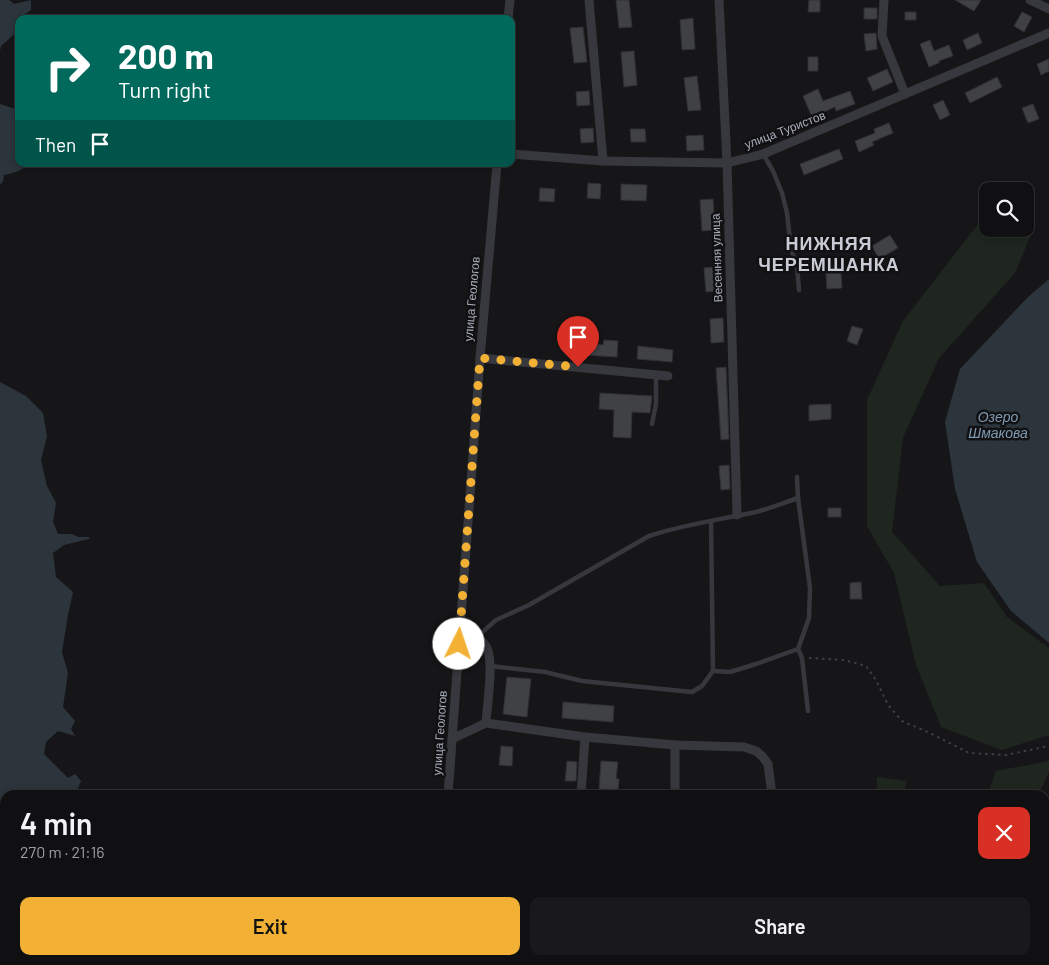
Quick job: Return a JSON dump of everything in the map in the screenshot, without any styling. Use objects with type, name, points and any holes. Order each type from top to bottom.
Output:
[{"type":"street","points":[[508,15],[510,0]]},
{"type":"street","points":[[589,0],[603,161]]},
{"type":"street","name":"Весенняя улица","points":[[719,0],[727,163],[737,515]]},
{"type":"street","points":[[884,0],[882,36],[905,94]]},
{"type":"street","points":[[1030,0],[1049,10]]},
{"type":"street","name":"улица Туристов","points":[[515,154],[603,161],[727,163],[763,154],[1049,33]]},
{"type":"street","name":"улица Геологов","points":[[448,790],[480,358],[497,167]]},
{"type":"street","points":[[480,358],[668,376]]},
{"type":"street","points":[[460,625],[477,637],[487,649],[490,666],[486,722]]},
{"type":"street","points":[[452,739],[486,722],[585,737],[675,745],[744,747],[756,751],[768,764],[771,790]]},
{"type":"street","points":[[581,790],[585,737]]},
{"type":"street","points":[[675,745],[675,790]]},
{"type":"lane","points":[[763,154],[773,171],[786,206],[791,248],[797,266],[799,290]]},
{"type":"lane","points":[[652,424],[656,404],[656,375]]},
{"type":"lane","points":[[797,477],[810,588],[808,618],[798,648],[802,658],[808,711]]},
{"type":"lane","points":[[477,637],[496,620],[536,601],[650,536],[752,513],[798,498]]},
{"type":"lane","points":[[490,666],[545,672],[582,681],[692,692],[702,686],[713,672],[711,521]]},
{"type":"lane","points":[[713,672],[730,672],[798,648]]},
{"type":"path","points":[[802,658],[844,660],[866,666],[876,680],[888,705],[902,721],[969,753],[1006,755],[1049,746]]},
{"type":"shaded area","points":[[979,223],[979,237],[1030,237],[1015,273],[939,358],[903,438],[892,532],[940,586],[984,583],[1007,617],[1049,648],[1049,735],[1002,750],[941,727],[916,665],[894,573],[867,526],[867,400],[903,321]]},
{"type":"shaded area","points":[[1049,761],[1049,772],[1040,790],[989,790],[996,771]]},
{"type":"shaded area","points":[[877,777],[906,781],[905,790],[877,790]]},
{"type":"water","points":[[0,0],[9,0],[14,4],[31,0],[31,10],[24,15],[15,15],[15,34],[1,46],[0,51]]},
{"type":"water","points":[[0,104],[15,109],[15,167],[24,167],[4,175],[0,185]]},
{"type":"water","name":"Озеро Шмакова","points":[[1049,279],[1049,643],[1011,611],[977,562],[955,489],[945,422],[960,369],[1028,297]]},
{"type":"water","points":[[0,382],[26,396],[43,413],[47,436],[41,460],[47,486],[56,503],[53,522],[58,534],[72,534],[78,537],[89,537],[89,539],[64,545],[53,553],[56,577],[73,592],[62,652],[68,673],[63,707],[75,721],[71,729],[75,736],[58,731],[46,742],[44,754],[68,778],[75,774],[81,781],[77,790],[0,790]]},
{"type":"building","points":[[616,0],[629,0],[632,27],[619,28]]},
{"type":"building","points":[[809,0],[820,0],[820,12],[808,12]]},
{"type":"building","points":[[955,0],[981,0],[974,11]]},
{"type":"building","points":[[864,8],[877,8],[877,19],[864,19]]},
{"type":"building","points":[[905,12],[916,12],[916,20],[905,20]]},
{"type":"building","points":[[1022,12],[1032,17],[1024,32],[1014,26]]},
{"type":"building","points":[[693,18],[695,49],[682,50],[680,20]]},
{"type":"building","points":[[583,27],[587,62],[574,63],[570,28]]},
{"type":"building","points":[[876,33],[877,49],[866,51],[864,34]]},
{"type":"building","points":[[978,33],[982,43],[967,50],[963,40]]},
{"type":"building","points":[[930,40],[934,51],[949,45],[953,56],[929,67],[920,44]]},
{"type":"building","points":[[634,51],[637,85],[624,87],[621,52]]},
{"type":"building","points":[[808,57],[818,57],[818,71],[808,71]]},
{"type":"building","points":[[1049,59],[1049,71],[1041,75],[1037,64]]},
{"type":"building","points":[[887,69],[893,82],[873,91],[867,78]]},
{"type":"building","points":[[697,76],[701,110],[688,111],[684,78]]},
{"type":"building","points":[[997,77],[1002,87],[970,103],[965,93]]},
{"type":"building","points":[[818,89],[823,101],[850,91],[855,104],[836,111],[835,107],[812,117],[803,96]]},
{"type":"building","points":[[589,91],[590,105],[577,106],[576,92]]},
{"type":"building","points":[[943,100],[950,115],[940,120],[933,105]]},
{"type":"building","points":[[1033,104],[1039,119],[1028,123],[1022,108]]},
{"type":"building","points":[[889,123],[893,133],[872,142],[874,145],[859,152],[855,141],[875,133],[874,129]]},
{"type":"building","points":[[593,128],[594,142],[581,143],[580,129]]},
{"type":"building","points":[[630,129],[645,129],[646,142],[631,142]]},
{"type":"building","points":[[703,135],[704,150],[687,151],[686,136]]},
{"type":"building","points":[[839,149],[843,159],[804,175],[800,164]]},
{"type":"building","points":[[588,183],[601,184],[600,199],[587,198]]},
{"type":"building","points":[[621,184],[647,185],[646,201],[621,200]]},
{"type":"building","points":[[540,188],[555,189],[554,202],[539,201]]},
{"type":"building","points":[[713,199],[715,230],[702,231],[700,200]]},
{"type":"building","points":[[890,235],[898,248],[879,259],[872,246]]},
{"type":"building","points":[[840,257],[842,288],[827,289],[825,258]]},
{"type":"building","points":[[717,267],[719,291],[706,292],[704,268]]},
{"type":"building","points":[[723,318],[724,342],[711,343],[710,319]]},
{"type":"building","points":[[852,326],[863,329],[857,345],[847,341]]},
{"type":"building","points":[[604,340],[618,341],[617,357],[582,355],[583,343],[603,345]]},
{"type":"building","points":[[638,346],[673,350],[672,362],[637,359]]},
{"type":"building","points":[[726,367],[729,439],[721,440],[716,368]]},
{"type":"building","points":[[600,393],[652,396],[650,413],[632,412],[631,438],[613,437],[614,410],[599,409]]},
{"type":"building","points":[[831,404],[831,419],[809,421],[809,405]]},
{"type":"building","points":[[729,465],[730,489],[721,490],[719,466]]},
{"type":"building","points":[[828,508],[841,508],[841,517],[828,517]]},
{"type":"building","points":[[861,582],[862,599],[850,599],[850,583]]},
{"type":"building","points":[[507,677],[531,679],[527,717],[503,714]]},
{"type":"building","points":[[563,702],[614,706],[613,722],[562,718]]},
{"type":"building","points":[[501,746],[513,747],[512,766],[499,765]]},
{"type":"building","points":[[567,761],[577,762],[576,781],[565,781]]},
{"type":"building","points":[[601,761],[618,762],[616,779],[619,779],[618,790],[599,789]]},
{"type":"district","name":"НИЖНЯЯ ЧЕРЕМШАНКА","points":[[829,254]]},
{"type":"route","points":[[459,644],[480,358],[578,367]]}]
